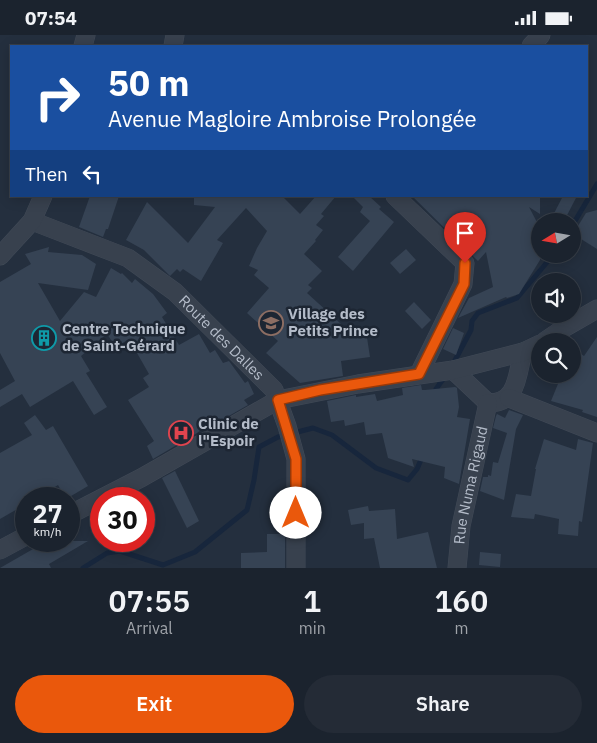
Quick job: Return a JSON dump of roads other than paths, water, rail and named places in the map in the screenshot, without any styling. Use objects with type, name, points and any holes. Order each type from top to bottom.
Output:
[{"type":"street","points":[[532,45],[541,35]]},
{"type":"street","points":[[0,256],[32,221],[43,197]]},
{"type":"street","points":[[396,197],[465,263],[464,284],[419,374]]},
{"type":"street","name":"Route des Dalles","points":[[32,221],[128,258],[175,292],[274,390],[296,459],[296,568]]},
{"type":"street","points":[[557,333],[597,309]]},
{"type":"street","points":[[80,509],[141,478],[278,400],[320,390],[453,370],[531,349]]},
{"type":"street","points":[[453,370],[488,403],[496,403],[509,397],[513,391],[523,352]]},
{"type":"street","points":[[509,397],[597,433]]},
{"type":"street","name":"Rue Numa Rigaud","points":[[457,568],[460,526],[488,403]]},
{"type":"street","points":[[0,550],[15,542]]},
{"type":"waterway","points":[[580,213],[597,184]]},
{"type":"waterway","points":[[452,366],[471,330],[472,321],[478,313],[517,298],[546,263]]},
{"type":"waterway","points":[[436,394],[436,389],[446,375]]},
{"type":"waterway","points":[[83,568],[107,553],[120,551],[163,565],[195,552],[247,510],[259,447],[278,437],[313,428],[332,435],[376,468],[408,480],[417,469],[423,455]]},
{"type":"place","name":"Village des Petits Prince","points":[[271,323]]},
{"type":"place","name":"Centre Technique de Saint-Gérard","points":[[44,338]]},
{"type":"place","name":"Clinic de l\"Espoir","points":[[181,433]]}]
